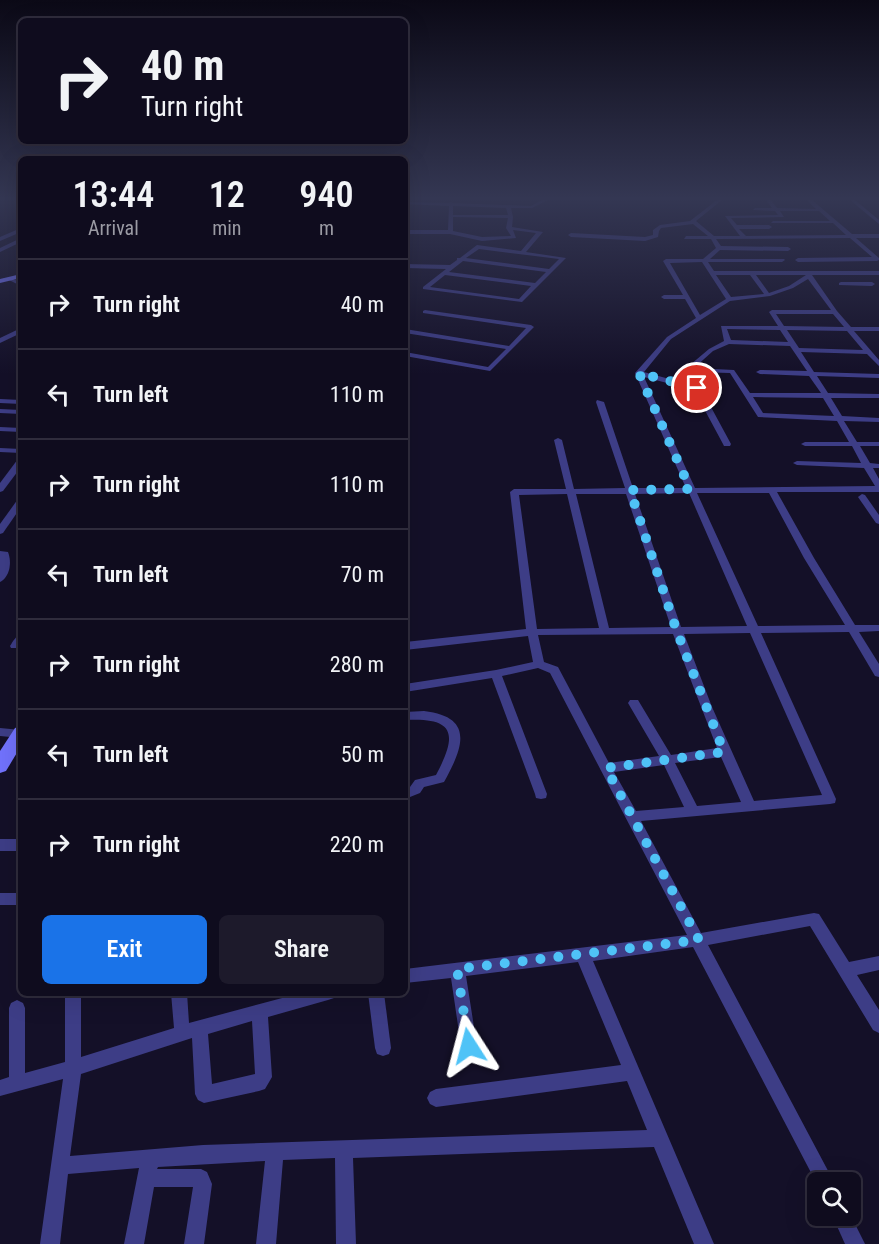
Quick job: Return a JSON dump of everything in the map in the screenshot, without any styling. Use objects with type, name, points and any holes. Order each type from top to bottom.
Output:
[{"type":"main road","points":[[0,281],[18,277]]},
{"type":"main road","points":[[0,766],[18,736]]},
{"type":"street","points":[[549,271],[459,259],[425,288],[520,302],[563,258]]},
{"type":"street","points":[[704,261],[707,258]]},
{"type":"street","points":[[699,318],[666,261],[782,260]]},
{"type":"street","points":[[798,260],[878,260]]},
{"type":"street","points":[[704,261],[729,299]]},
{"type":"street","points":[[771,261],[782,273]]},
{"type":"street","points":[[408,267],[450,267]]},
{"type":"street","points":[[828,267],[835,273]]},
{"type":"street","points":[[443,273],[535,285]]},
{"type":"street","points":[[712,273],[879,273]]},
{"type":"street","points":[[752,273],[768,295]]},
{"type":"street","points":[[639,373],[669,338],[729,299],[768,295],[795,286],[809,274]]},
{"type":"street","points":[[809,274],[835,312],[879,364]]},
{"type":"street","points":[[11,279],[18,282]]},
{"type":"street","points":[[841,284],[872,284],[874,281],[879,281]]},
{"type":"street","points":[[872,284],[879,292]]},
{"type":"street","points":[[664,297],[687,297]]},
{"type":"street","points":[[758,297],[771,304]]},
{"type":"street","points":[[408,355],[490,369],[531,327],[425,312]]},
{"type":"street","points":[[539,664],[532,632],[514,492],[879,488],[826,396],[772,312],[835,312]]},
{"type":"street","points":[[728,342],[723,327],[879,329]]},
{"type":"street","points":[[408,331],[511,348]]},
{"type":"street","points":[[0,341],[18,332]]},
{"type":"street","points":[[687,370],[711,350],[728,342],[869,352]]},
{"type":"street","points":[[687,370],[727,444]]},
{"type":"street","points":[[687,370],[732,371],[761,416],[879,420]]},
{"type":"street","points":[[760,372],[879,376]]},
{"type":"street","points":[[639,373],[697,388]]},
{"type":"street","points":[[631,817],[749,805],[830,800],[639,373]]},
{"type":"street","points":[[747,395],[879,396]]},
{"type":"street","points":[[0,401],[18,402]]},
{"type":"street","points":[[600,402],[676,629],[724,752],[749,805]]},
{"type":"street","points":[[0,411],[18,412]]},
{"type":"street","points":[[0,429],[18,429]]},
{"type":"street","points":[[558,440],[605,631]]},
{"type":"street","points":[[804,444],[879,444]]},
{"type":"street","points":[[0,450],[18,450]]},
{"type":"street","points":[[797,463],[879,466]]},
{"type":"street","points":[[0,489],[18,465]]},
{"type":"street","points":[[771,489],[809,558],[879,673]]},
{"type":"street","points":[[862,497],[874,509],[879,521]]},
{"type":"street","points":[[0,531],[18,506]]},
{"type":"street","points":[[7,522],[18,518]]},
{"type":"street","points":[[0,554],[5,554],[6,565],[0,579]]},
{"type":"street","points":[[408,646],[532,632],[879,628]]},
{"type":"street","points":[[408,688],[496,674],[539,664],[554,669],[820,1172]]},
{"type":"street","points":[[496,674],[541,794]]},
{"type":"street","points":[[634,703],[667,759],[693,810]]},
{"type":"street","points":[[408,716],[441,716],[454,733],[455,750],[440,779],[420,783],[415,790],[408,793]]},
{"type":"street","points":[[0,732],[18,733]]},
{"type":"street","points":[[606,768],[724,752]]},
{"type":"street","points":[[0,845],[18,844]]},
{"type":"street","points":[[0,898],[18,899]]},
{"type":"street","points":[[408,976],[699,940],[814,919],[879,1025]]},
{"type":"street","points":[[583,955],[704,1244]]},
{"type":"street","points":[[845,970],[879,963]]},
{"type":"street","points":[[457,969],[469,1046]]},
{"type":"street","points":[[50,1244],[58,1166],[73,1068],[73,996]]},
{"type":"street","points":[[179,996],[182,1033]]},
{"type":"street","points":[[0,1088],[73,1068],[182,1033],[260,1013],[287,998],[303,996]]},
{"type":"street","points":[[376,996],[383,1048]]},
{"type":"street","points":[[17,1008],[17,1084]]},
{"type":"street","points":[[200,1028],[204,1094],[259,1083],[264,1077],[260,1013]]},
{"type":"street","points":[[436,1098],[632,1072]]},
{"type":"street","points":[[58,1166],[274,1151],[659,1138]]},
{"type":"street","points":[[344,1149],[346,1244]]},
{"type":"street","points":[[266,1244],[274,1151]]},
{"type":"street","points":[[134,1244],[150,1159]]},
{"type":"street","points":[[147,1178],[201,1178],[203,1184],[194,1244]]},
{"type":"street","points":[[846,1226],[855,1244]]},
{"type":"route","points":[[469,1046],[457,969],[699,940],[606,768],[724,752],[676,629],[630,490],[690,489],[639,373],[697,388]]}]
